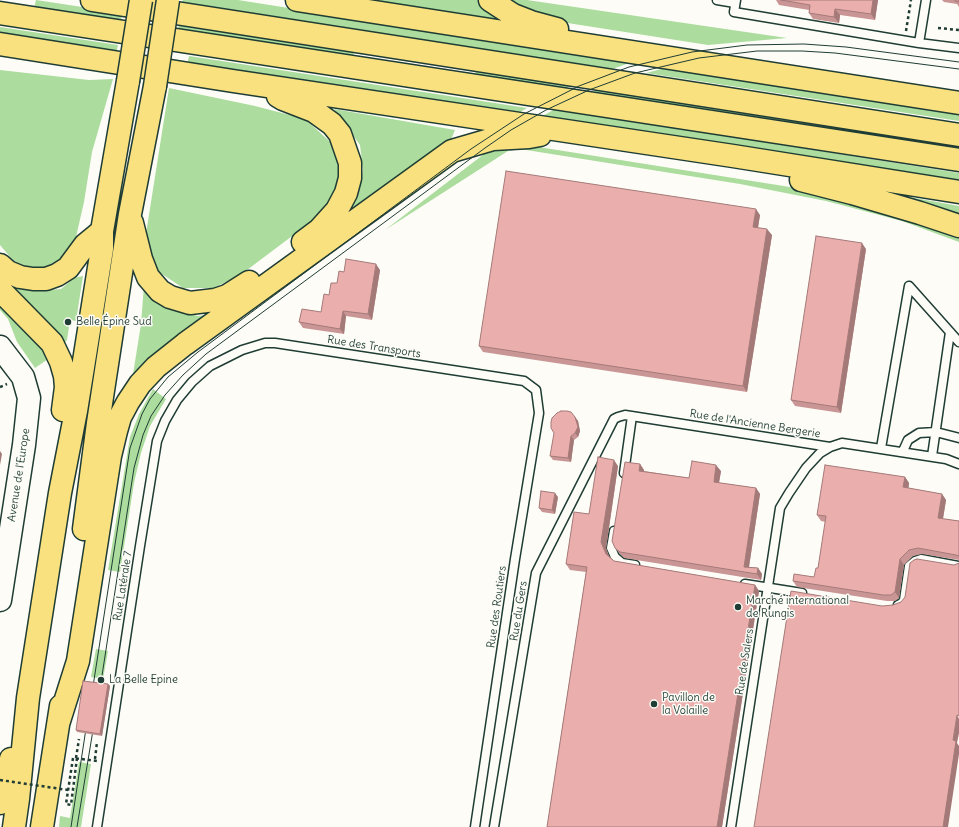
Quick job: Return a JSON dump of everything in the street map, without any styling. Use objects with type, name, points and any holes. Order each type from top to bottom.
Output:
[{"type":"highway","points":[[92,0],[959,135]]},
{"type":"highway","points":[[14,827],[28,698],[60,493],[78,403],[102,249],[102,231],[141,0]]},
{"type":"highway","points":[[42,827],[59,720],[98,423],[130,214],[154,86],[168,0]]},
{"type":"highway","points":[[297,0],[959,103]]},
{"type":"highway","points":[[490,0],[513,15],[531,22],[602,39],[609,49]]},
{"type":"highway","points":[[0,13],[959,160]]},
{"type":"highway","points":[[0,44],[959,192]]},
{"type":"highway","points":[[0,57],[19,55],[31,49]]},
{"type":"highway","points":[[817,81],[828,73],[835,73],[959,88]]},
{"type":"highway","points":[[130,214],[136,241],[148,277],[160,290],[170,297],[190,303],[202,302],[226,296],[240,288],[319,230],[330,219],[342,202],[350,178],[350,163],[342,139],[332,124],[314,110],[283,99],[277,94],[272,86]]},
{"type":"highway","points":[[59,720],[78,661],[110,456],[120,417],[140,384],[156,367],[185,344],[452,150],[493,139],[529,137],[563,130]]},
{"type":"highway","points":[[733,156],[738,165],[747,171],[794,179],[852,193],[959,226]]},
{"type":"highway","points":[[0,265],[8,272],[20,277],[46,279],[57,275],[68,268],[85,245],[102,231]]},
{"type":"highway","points":[[0,290],[52,344],[65,376],[66,387],[63,409],[60,493]]},
{"type":"highway","points":[[0,803],[28,698]]},
{"type":"street","name":"Avenue de l'Europe","points":[[0,347],[23,377],[29,398],[25,438],[0,600]]},
{"type":"lane","points":[[717,0],[735,1],[734,12],[959,48]]},
{"type":"lane","points":[[919,42],[926,0]]},
{"type":"lane","points":[[133,264],[136,241]]},
{"type":"lane","points":[[881,448],[909,286],[959,342]]},
{"type":"lane","points":[[932,456],[950,332]]},
{"type":"lane","name":"Rue des Transports","points":[[210,366],[242,350],[265,343],[275,343],[524,381],[536,390]]},
{"type":"lane","name":"Rue Latérale 7","points":[[97,827],[157,441],[165,421],[177,400],[192,382],[210,366]]},
{"type":"lane","name":"Rue des Routiers","points":[[475,827],[515,559],[539,413],[536,390]]},
{"type":"lane","name":"Rue de l'Ancienne Bergerie","points":[[618,417],[625,415],[830,447],[842,443],[881,448],[932,456],[959,464]]},
{"type":"lane","points":[[622,482],[632,416]]},
{"type":"lane","name":"Rue du Gers","points":[[494,827],[536,573],[612,423],[618,417]]},
{"type":"lane","points":[[109,427],[107,442],[110,456]]},
{"type":"lane","points":[[903,452],[908,440],[919,433],[936,432],[959,438]]},
{"type":"lane","name":"Rue de Salers","points":[[731,827],[780,508],[806,468],[820,453],[830,447]]},
{"type":"lane","points":[[615,526],[611,548],[615,557],[622,562],[644,567]]},
{"type":"lane","points":[[892,607],[897,606],[904,600],[909,566],[915,561],[921,559],[959,566]]},
{"type":"lane","points":[[738,583],[809,594]]},
{"type":"path","points":[[906,31],[911,0]]},
{"type":"path","points":[[938,28],[959,30]]},
{"type":"path","points":[[79,739],[77,758],[71,805],[66,804],[73,758],[77,758],[107,763]]},
{"type":"path","points":[[95,761],[97,742]]},
{"type":"path","points":[[0,780],[68,790]]},
{"type":"green space","points":[[36,0],[122,13],[121,21],[34,8]]},
{"type":"green space","points":[[183,0],[238,0],[632,62],[607,71],[182,2]]},
{"type":"green space","points":[[374,0],[480,0],[496,13],[493,19]]},
{"type":"green space","points":[[503,0],[527,0],[787,38],[708,45],[542,19]]},
{"type":"green space","points":[[179,23],[354,50],[353,58],[178,31]]},
{"type":"green space","points":[[0,27],[118,45],[116,54],[0,35]]},
{"type":"green space","points":[[189,56],[527,108],[515,115],[187,65]]},
{"type":"green space","points":[[669,67],[959,112],[959,121],[646,73]]},
{"type":"green space","points":[[476,69],[573,85],[560,91],[475,78]]},
{"type":"green space","points":[[0,70],[89,80],[113,79],[92,152],[84,202],[76,237],[60,260],[46,268],[33,268],[20,265],[11,258],[0,245]]},
{"type":"green space","points":[[169,88],[255,106],[305,119],[337,148],[339,183],[324,212],[243,273],[214,288],[183,288],[156,270],[145,240]]},
{"type":"green space","points":[[601,89],[959,143],[959,152],[584,95]]},
{"type":"green space","points":[[334,109],[455,130],[448,147],[340,224],[357,198],[363,170],[360,145]]},
{"type":"green space","points":[[555,109],[959,173],[959,182],[541,117]]},
{"type":"green space","points":[[501,141],[815,191],[959,235],[959,242],[902,221],[826,201],[740,184],[520,149],[508,151],[385,230]]},
{"type":"green space","points":[[876,191],[959,206],[959,219]]},
{"type":"green space","points":[[0,274],[13,282],[36,291],[61,289],[74,278],[83,276],[76,321],[70,320],[67,340],[62,346]]},
{"type":"green space","points":[[144,285],[158,300],[174,310],[198,316],[222,313],[131,387],[141,324]]},
{"type":"green space","points":[[0,298],[51,357],[35,368],[17,342],[8,319],[0,310]]},
{"type":"green space","points":[[153,389],[166,399],[150,426],[141,453],[134,483],[120,572],[108,570],[130,437],[139,414]]},
{"type":"green space","points":[[96,649],[108,651],[103,679],[91,677]]},
{"type":"green space","points":[[79,762],[91,764],[81,827],[59,827],[60,816],[70,818]]},
{"type":"building","points":[[781,0],[873,0],[871,14],[835,9],[834,17],[809,13],[810,5]]},
{"type":"building","points":[[506,171],[756,209],[753,227],[767,229],[743,386],[479,346]]},
{"type":"building","points":[[816,236],[862,243],[837,407],[791,400]]},
{"type":"building","points":[[346,259],[376,264],[368,314],[343,311],[340,329],[299,322],[302,309],[321,312],[324,294],[329,295],[331,283],[337,283],[339,271],[344,272]]},
{"type":"building","points":[[561,411],[571,412],[575,417],[578,427],[575,433],[571,436],[568,458],[550,456],[554,433],[551,428],[551,422],[552,418]]},
{"type":"building","name":"Pavillon de la Volaille","points":[[598,457],[614,460],[601,542],[606,554],[614,561],[755,585],[717,827],[547,827],[587,567],[566,564],[574,512],[589,514]]},
{"type":"building","points":[[692,461],[716,465],[714,482],[756,488],[744,567],[758,568],[757,574],[620,552],[615,548],[612,541],[625,462],[640,464],[639,471],[689,478]]},
{"type":"building","points":[[825,465],[905,477],[903,487],[942,494],[938,518],[959,521],[959,556],[918,548],[909,550],[900,559],[895,592],[891,595],[793,581],[794,574],[814,577],[816,568],[818,568],[826,516],[817,515]]},
{"type":"building","points":[[541,491],[555,493],[552,510],[539,508]]},
{"type":"building","points":[[917,559],[954,565],[959,563],[959,716],[957,715],[953,740],[956,741],[943,827],[754,827],[791,591],[882,606],[893,605],[901,602],[905,597],[910,563]]},
{"type":"building","points":[[83,681],[108,684],[100,734],[76,730]]},
{"type":"tram line","points":[[92,693],[130,448],[142,414],[150,399],[168,377],[198,352],[471,149],[524,114],[579,86],[629,67],[692,52],[747,45],[804,44],[846,47],[959,62]]},
{"type":"tram line","points":[[99,695],[134,468],[143,435],[151,416],[165,395],[183,375],[206,354],[485,148],[511,130],[546,110],[589,90],[635,73],[699,58],[757,51],[802,51],[835,53],[959,69]]},
{"type":"tram line","points":[[71,827],[87,722]]},
{"type":"tram line","points":[[77,827],[94,724]]},
{"type":"place","name":"Belle Épine Sud","points":[[68,322]]},
{"type":"place","name":"Marché international de Rungis","points":[[738,607]]},
{"type":"place","name":"La Belle Epine","points":[[101,680]]},
{"type":"place","name":"Pavillon de la Volaille","points":[[654,704]]}]
